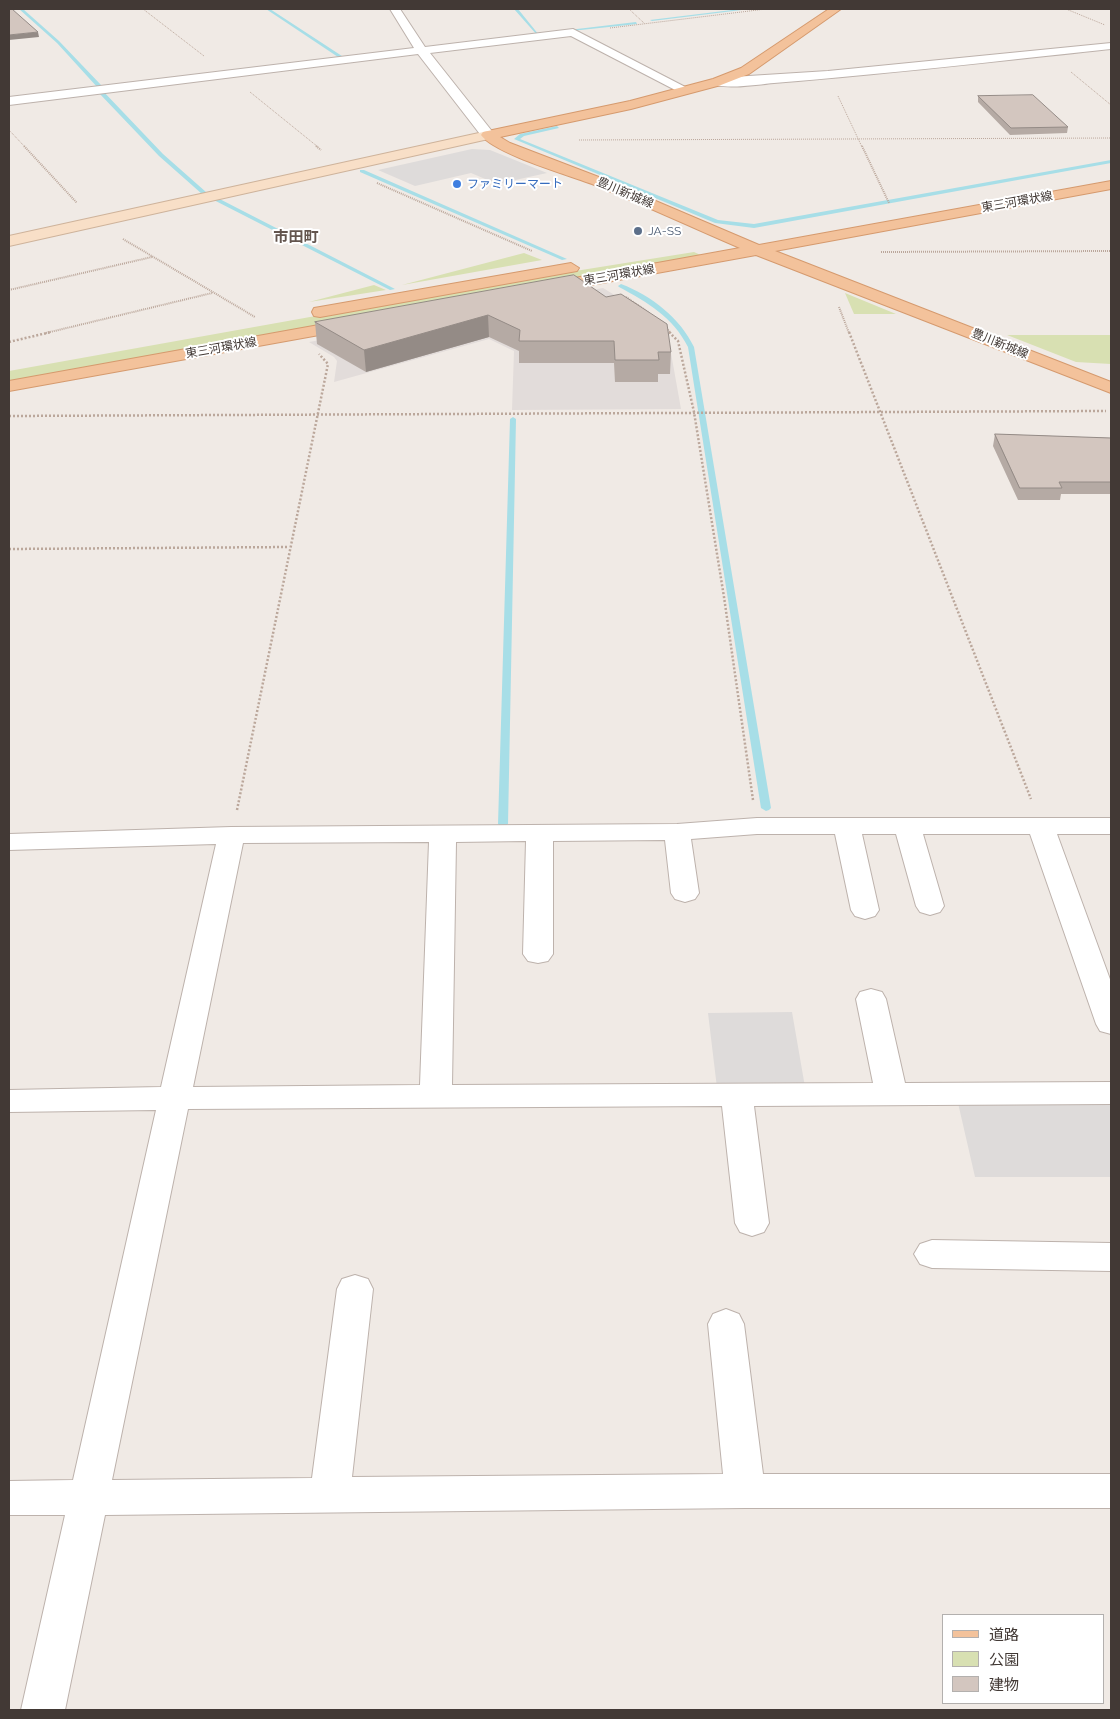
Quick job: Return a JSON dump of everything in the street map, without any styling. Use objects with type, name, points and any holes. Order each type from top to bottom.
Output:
[{"type":"main road","points":[[488,135],[631,105],[717,82],[745,71],[836,9]]},
{"type":"main road","name":"豊川新城線","points":[[488,135],[505,146],[599,182],[758,250],[1111,388]]},
{"type":"main road","name":"東三河環状線","points":[[265,322],[1111,172]]},
{"type":"main road","name":"東三河環状線","points":[[448,306],[1111,185]]},
{"type":"main road","name":"東三河環状線","points":[[9,386],[370,321]]},
{"type":"street","points":[[9,241],[344,169],[488,135],[421,50],[395,9]]},
{"type":"street","points":[[9,100],[572,32],[686,90]]},
{"type":"street","points":[[717,82],[744,82],[828,75],[1111,46]]},
{"type":"street","points":[[9,842],[232,835],[677,832],[757,826],[1111,826]]},
{"type":"street","points":[[1041,826],[1111,1024]]},
{"type":"street","points":[[847,827],[865,910]]},
{"type":"street","points":[[908,827],[930,906]]},
{"type":"street","points":[[677,832],[685,893]]},
{"type":"street","points":[[538,954],[540,833]]},
{"type":"street","points":[[436,1097],[443,834]]},
{"type":"street","points":[[43,1710],[232,835]]},
{"type":"street","points":[[871,999],[892,1095]]},
{"type":"street","points":[[9,1101],[175,1098],[1111,1093]]},
{"type":"street","points":[[737,1096],[752,1223]]},
{"type":"street","points":[[932,1254],[1111,1257]]},
{"type":"street","points":[[330,1496],[355,1289]]},
{"type":"street","points":[[726,1324],[745,1490]]},
{"type":"street","points":[[9,1498],[745,1490],[1111,1490]]},
{"type":"path","points":[[143,9],[344,169],[570,268]]},
{"type":"path","points":[[629,9],[645,24]]},
{"type":"path","points":[[572,32],[766,9]]},
{"type":"path","points":[[1066,9],[1111,28]]},
{"type":"path","points":[[1048,53],[1111,105]]},
{"type":"path","points":[[828,75],[893,211]]},
{"type":"path","points":[[9,130],[95,222],[212,293],[265,322]]},
{"type":"path","points":[[574,140],[1111,138]]},
{"type":"path","points":[[874,252],[1111,251]]},
{"type":"path","points":[[9,290],[152,257]]},
{"type":"path","points":[[595,280],[649,312]]},
{"type":"path","points":[[838,280],[833,291],[1041,826]]},
{"type":"path","points":[[9,342],[212,293]]},
{"type":"path","points":[[661,323],[678,341],[694,412],[724,597],[757,826]]},
{"type":"path","points":[[232,835],[289,546],[328,364],[324,358],[291,335]]},
{"type":"path","points":[[9,416],[694,412],[882,414],[1111,411]]},
{"type":"path","points":[[9,549],[289,546]]},
{"type":"shaded area","points":[[472,149],[490,150],[547,173],[497,184],[471,173],[415,186],[378,170]]},
{"type":"shaded area","points":[[603,288],[631,305],[665,336],[671,353],[681,409],[512,410],[514,351],[489,339],[334,382],[337,361],[334,357],[309,342]]},
{"type":"shaded area","points":[[792,1012],[805,1087],[717,1088],[708,1013]]},
{"type":"shaded area","points":[[958,1103],[1111,1103],[1111,1177],[975,1177]]},
{"type":"green space","points":[[694,252],[705,257],[9,382],[9,371],[494,284]]},
{"type":"green space","points":[[524,253],[542,260],[402,285]]},
{"type":"green space","points":[[374,285],[386,290],[309,302]]},
{"type":"green space","points":[[845,293],[896,314],[854,314]]},
{"type":"green space","points":[[1007,335],[1111,335],[1111,364],[1076,362]]},
{"type":"building","points":[[9,9],[12,9],[38,32],[9,35]]},
{"type":"building","points":[[1033,95],[1068,127],[1011,128],[978,96]]},
{"type":"building","points":[[574,275],[606,297],[621,294],[667,324],[671,352],[658,352],[659,360],[615,360],[614,341],[519,341],[520,330],[488,315],[364,350],[315,322]]},
{"type":"building","points":[[995,434],[1111,438],[1111,482],[1059,482],[1062,488],[1020,488]]},
{"type":"waterway","points":[[21,9],[58,42],[100,87]]},
{"type":"waterway","points":[[268,9],[343,58]]},
{"type":"waterway","points":[[516,9],[538,34]]},
{"type":"waterway","points":[[652,20],[748,9]]},
{"type":"waterway","points":[[562,31],[636,23]]},
{"type":"waterway","points":[[100,91],[161,155],[204,193],[392,289]]},
{"type":"waterway","points":[[557,127],[522,135],[516,139],[717,222],[754,226],[1111,162]]},
{"type":"waterway","points":[[362,171],[564,259]]},
{"type":"waterway","points":[[621,286],[652,304],[671,318],[686,336],[691,347],[766,808]]},
{"type":"waterway","points":[[503,824],[513,419]]},
{"type":"place","name":"ファミリーマート","points":[[457,184]]},
{"type":"place","name":"JA-SS","points":[[638,231]]},
{"type":"district","name":"市田町","points":[[296,237]]}]
